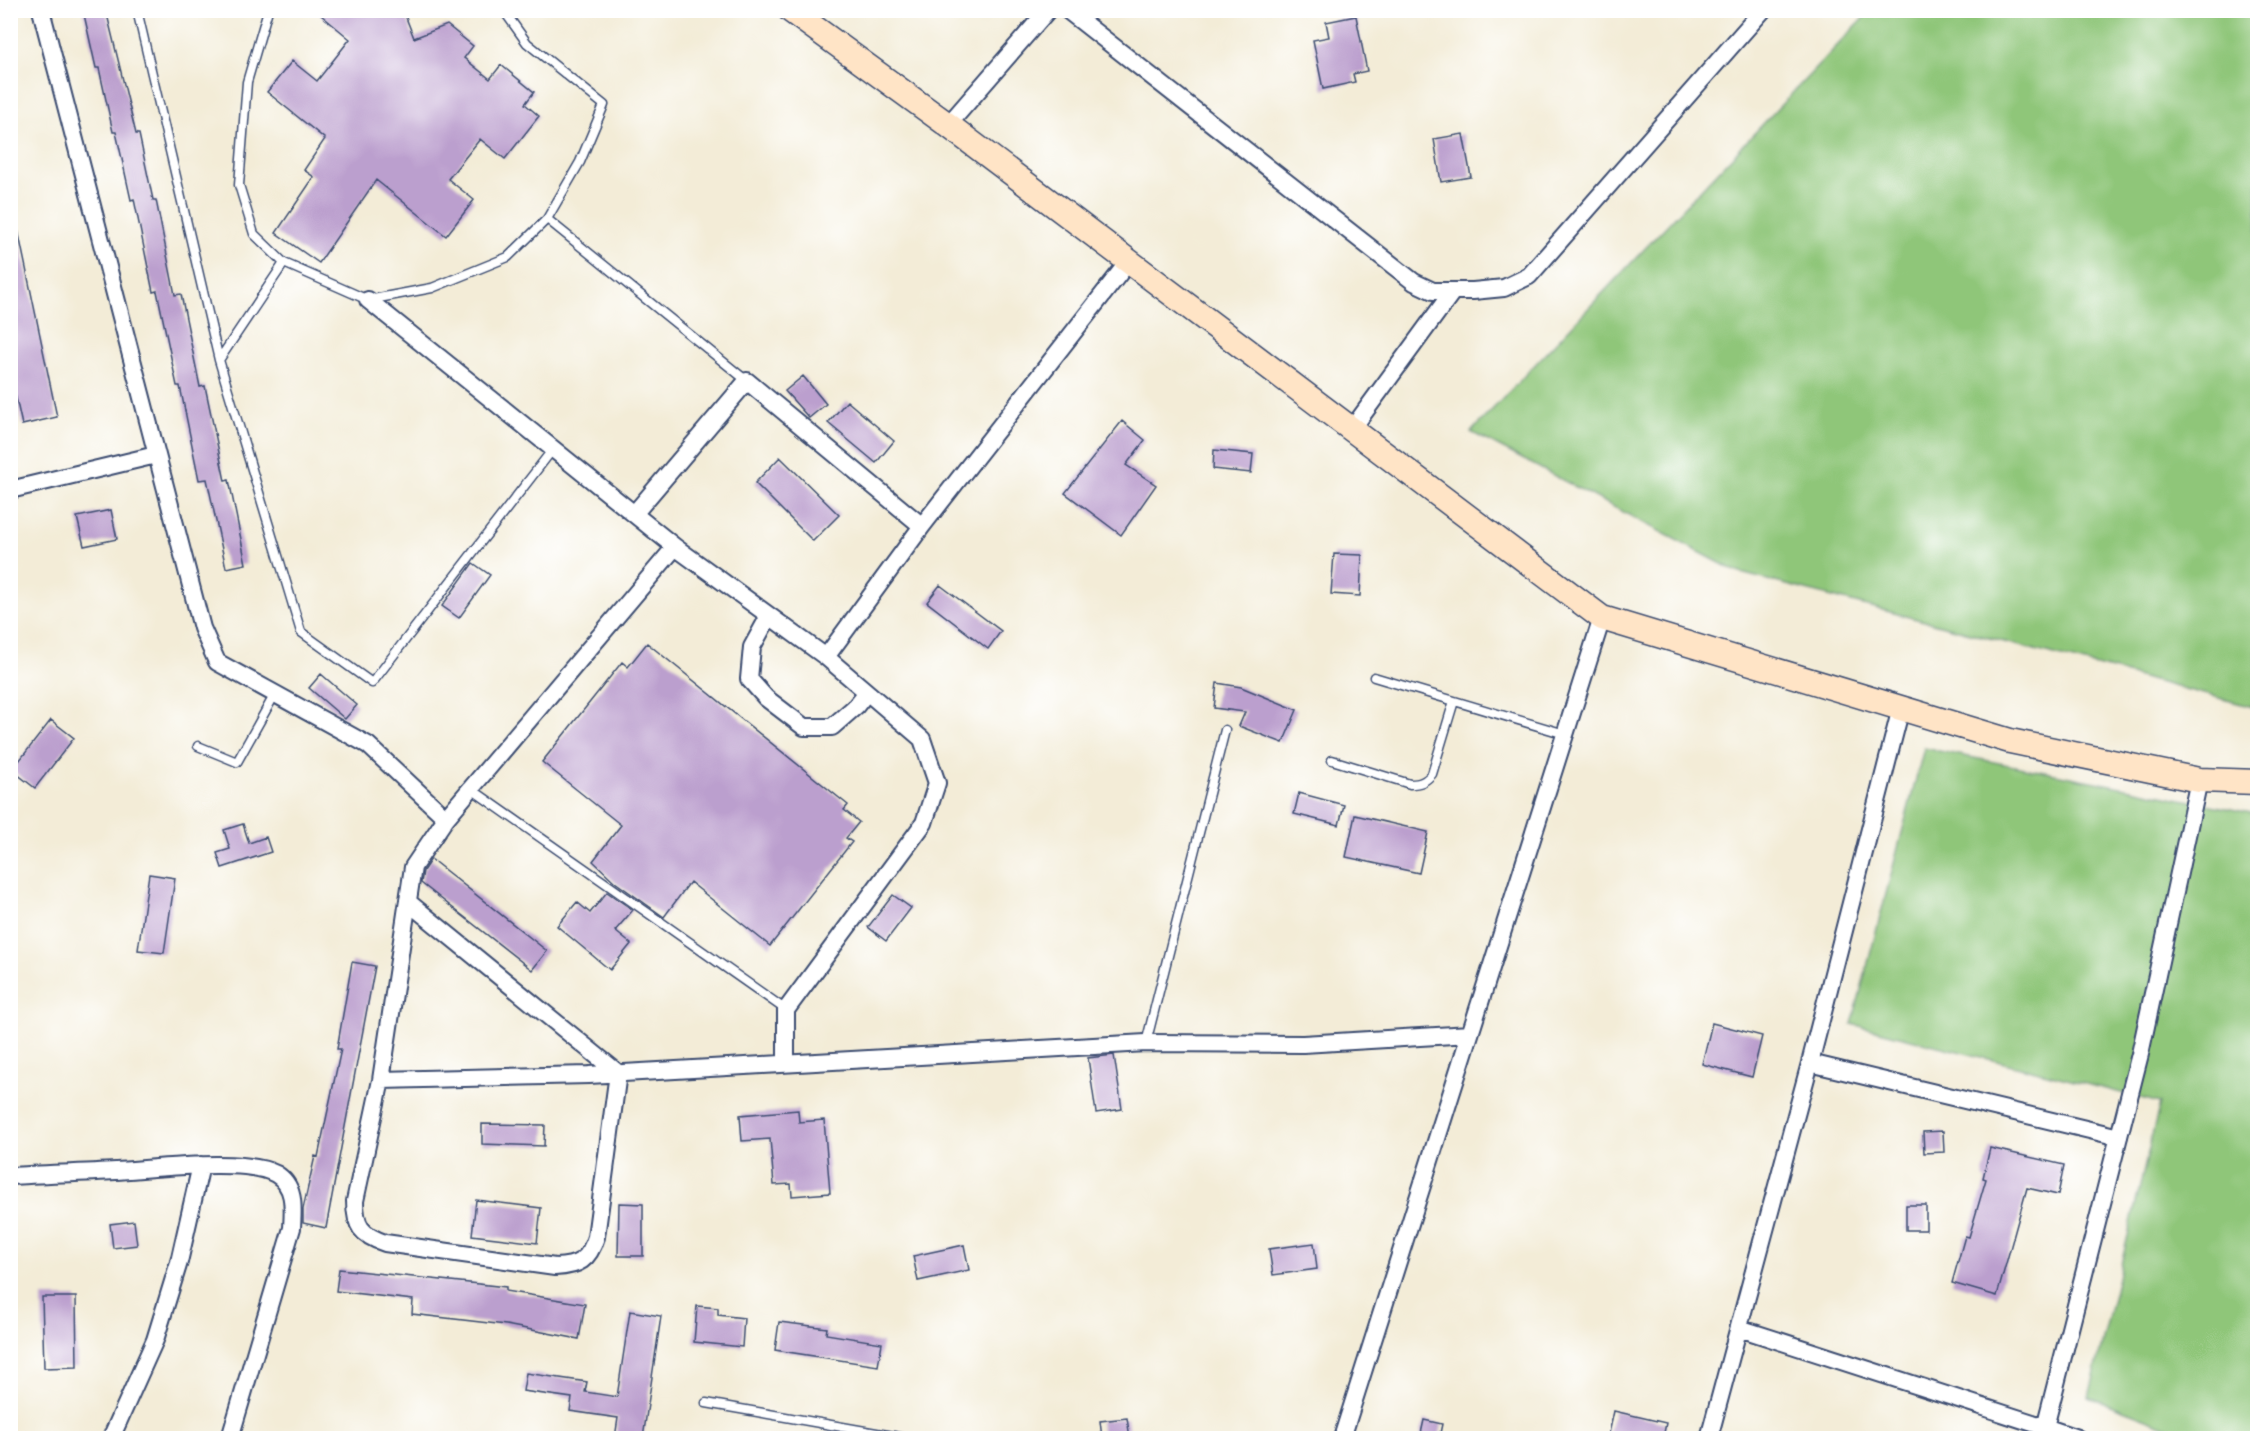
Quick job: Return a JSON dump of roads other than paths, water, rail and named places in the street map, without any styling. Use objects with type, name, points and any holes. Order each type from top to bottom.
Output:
[{"type":"street","points":[[41,10],[202,628],[217,662],[368,745],[446,818]]},
{"type":"street","points":[[790,10],[948,125],[1602,618],[2010,741],[2199,780],[2258,782]]},
{"type":"street","points":[[948,125],[1048,10]]},
{"type":"street","points":[[1067,10],[1414,282],[1433,291],[1504,288],[1529,276],[1763,10]]},
{"type":"street","points":[[826,657],[922,526],[1129,261]]},
{"type":"street","points":[[1352,429],[1453,291]]},
{"type":"street","points":[[368,300],[675,547],[826,657],[922,739],[937,783],[924,823],[786,1010],[786,1063]]},
{"type":"street","points":[[634,514],[747,381],[922,526]]},
{"type":"street","points":[[10,490],[156,455]]},
{"type":"street","points":[[618,1073],[596,1237],[592,1251],[582,1261],[570,1266],[562,1266],[385,1243],[372,1239],[362,1231],[355,1218],[355,1201],[381,1080],[413,867],[446,818],[675,547]]},
{"type":"street","points":[[769,616],[752,647],[749,679],[766,698],[804,727],[831,727],[856,706],[867,692]]},
{"type":"street","points":[[1342,1438],[1602,618]]},
{"type":"street","points":[[1709,1438],[1810,1063],[1901,708]]},
{"type":"street","points":[[2045,1427],[2140,1054],[2199,780]]},
{"type":"street","points":[[408,902],[618,1073]]},
{"type":"street","points":[[381,1080],[618,1073],[1146,1043],[1303,1044],[1470,1034]]},
{"type":"street","points":[[1810,1063],[2118,1137]]},
{"type":"street","points":[[10,1176],[201,1165],[261,1168],[277,1175],[289,1186],[293,1204],[292,1228],[230,1438]]},
{"type":"street","points":[[111,1438],[155,1340],[179,1262],[201,1165]]},
{"type":"street","points":[[1739,1328],[2077,1438]]},
{"type":"lane","points":[[137,10],[219,360],[301,632],[372,683],[553,449]]},
{"type":"lane","points":[[268,10],[247,82],[239,185],[254,234],[284,264],[368,300],[432,288],[508,257],[548,219],[580,162],[604,105],[527,43],[507,15],[506,10]]},
{"type":"lane","points":[[548,219],[747,381]]},
{"type":"lane","points":[[219,360],[284,264]]},
{"type":"lane","points":[[1374,677],[1565,734]]},
{"type":"lane","points":[[198,746],[237,762],[275,694]]},
{"type":"lane","points":[[1332,760],[1410,784],[1426,781],[1432,774],[1454,700]]},
{"type":"lane","points":[[1146,1043],[1225,730]]},
{"type":"lane","points":[[470,789],[786,1010]]},
{"type":"lane","points":[[706,1403],[905,1438]]}]
